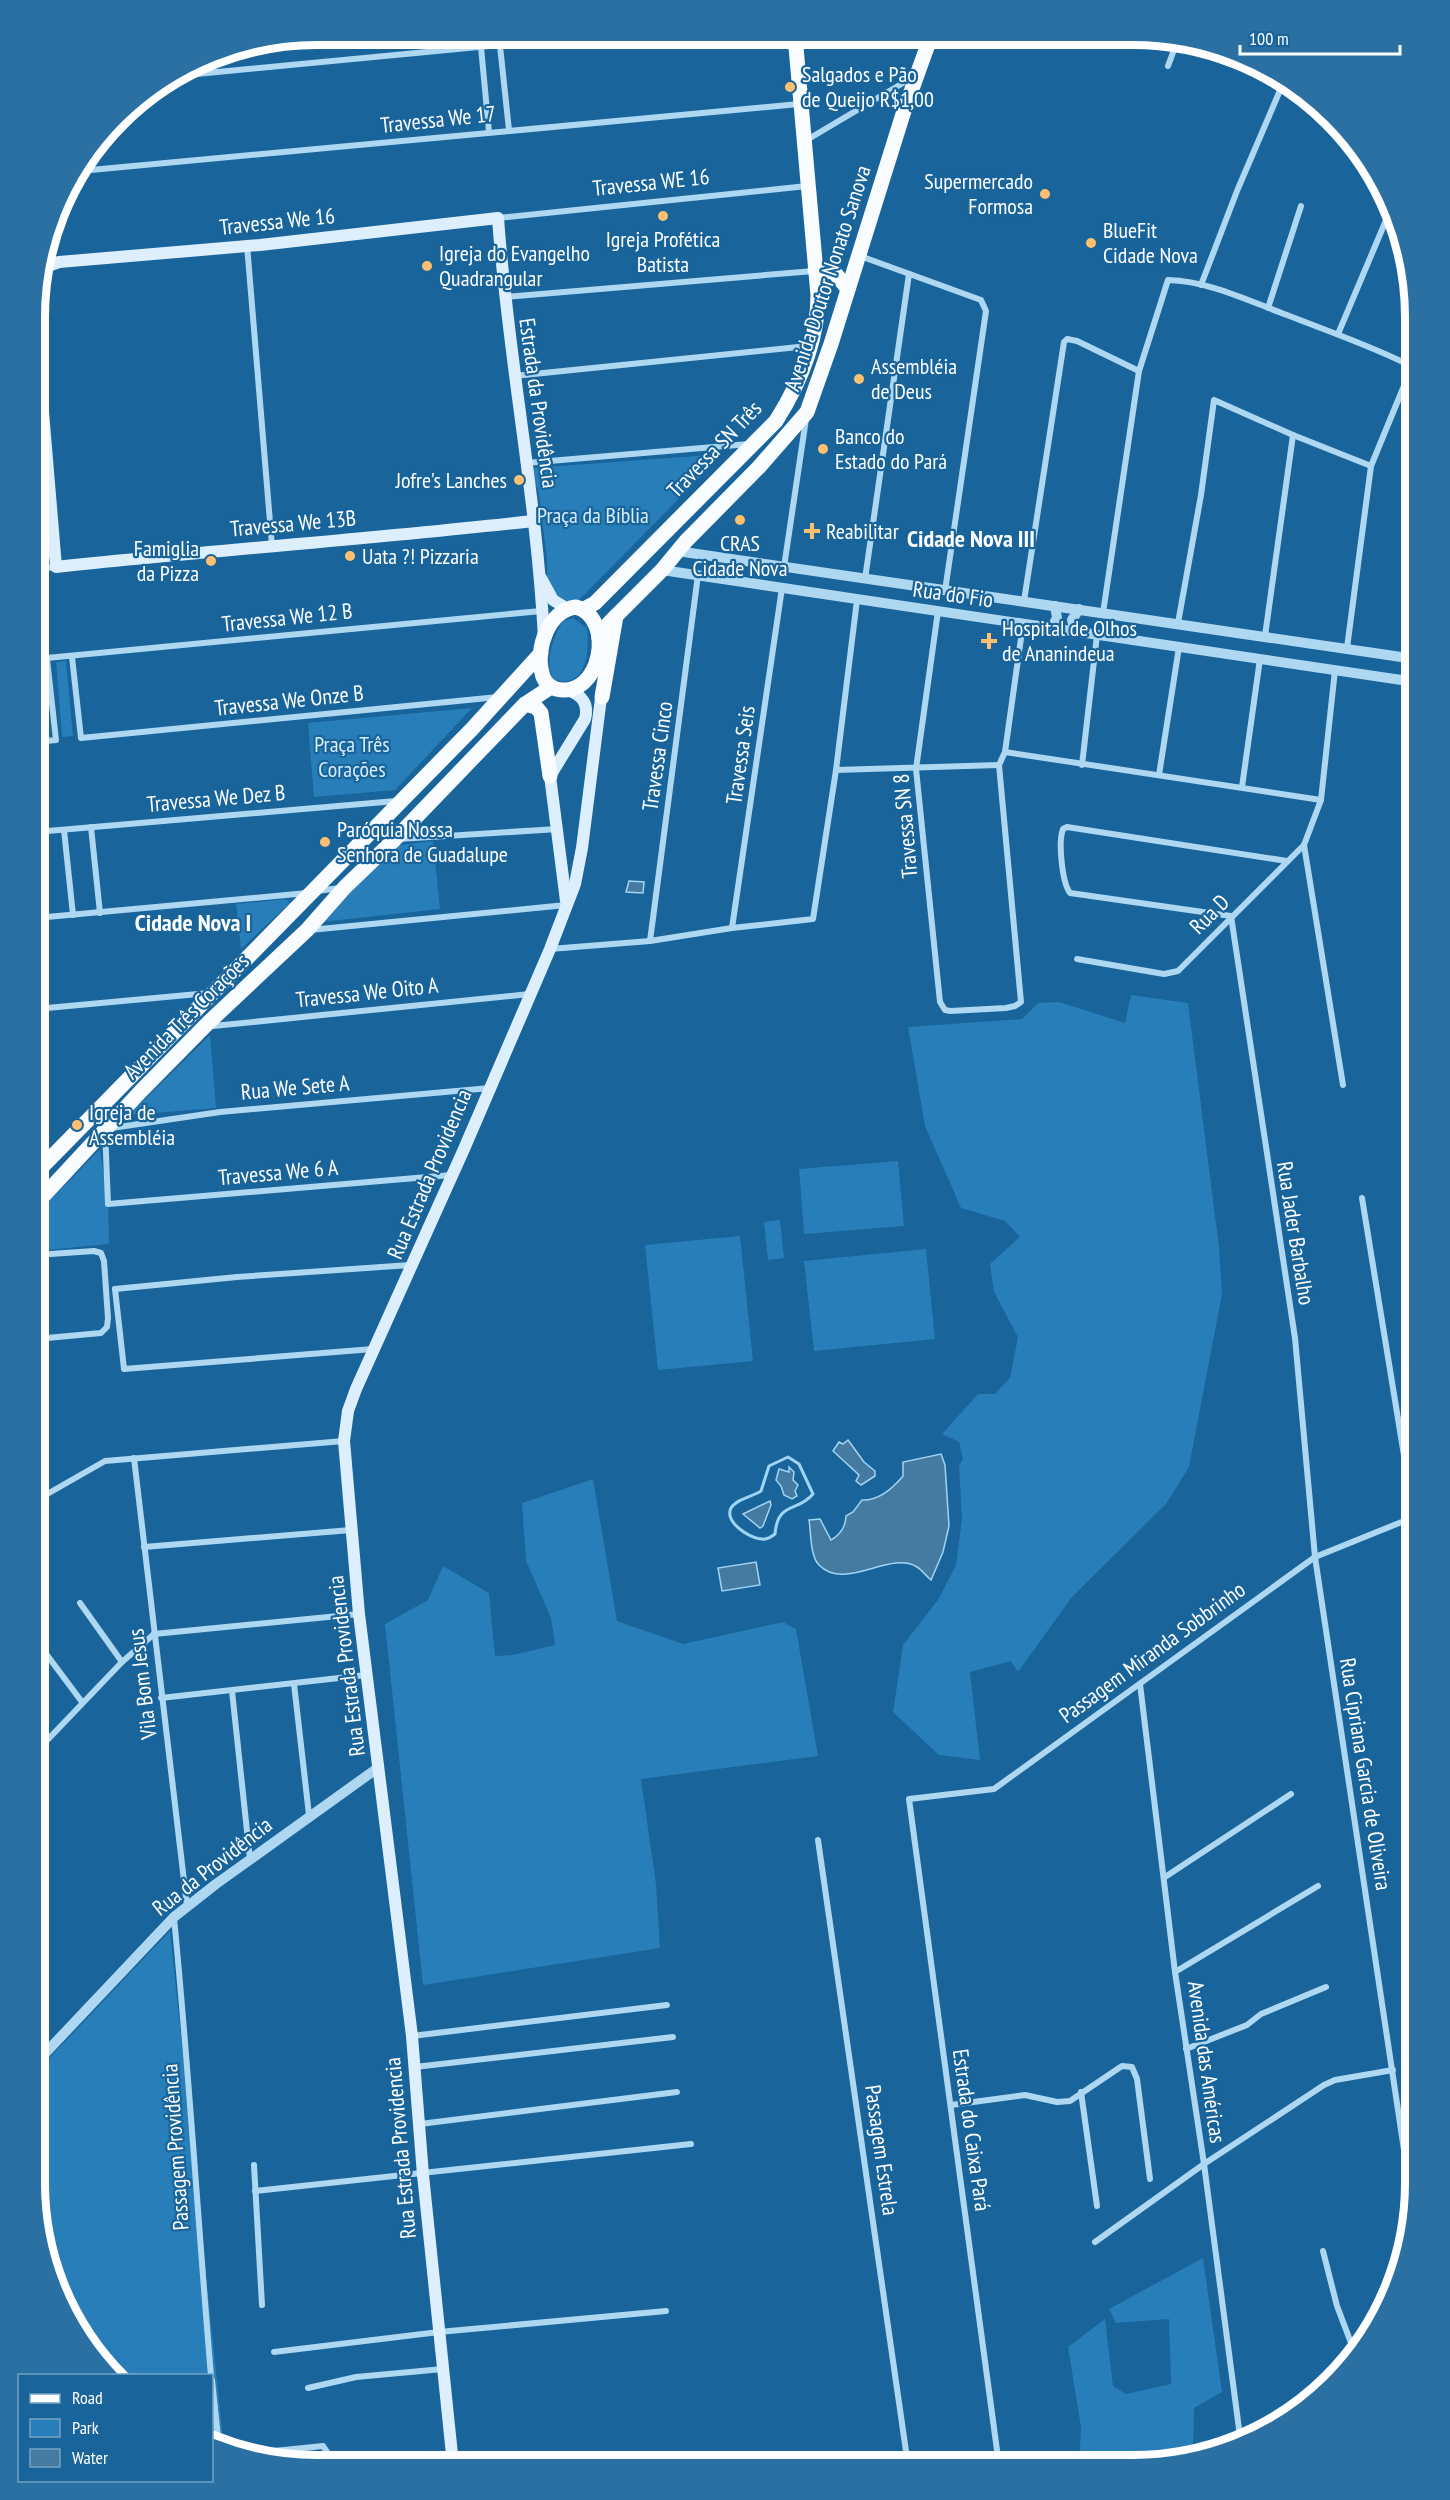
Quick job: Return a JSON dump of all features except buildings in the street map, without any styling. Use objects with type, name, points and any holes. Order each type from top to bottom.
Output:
[{"type":"main road","name":"Travessa SN Três","points":[[584,609],[595,603],[632,567],[776,421],[789,400],[812,346],[818,315],[816,270],[796,45]]},
{"type":"main road","name":"Avenida Doutor Nonato Sanova","points":[[598,645],[616,616],[663,570],[682,546],[759,467],[807,412],[860,256],[916,75],[928,45]]},
{"type":"main road","name":"Travessa We 16","points":[[59,262],[247,245],[498,218]]},
{"type":"main road","name":"Estrada da Providência","points":[[498,218],[504,297],[533,521],[542,647]]},
{"type":"main road","points":[[51,260],[59,262]]},
{"type":"main road","points":[[50,265],[59,262]]},
{"type":"main road","points":[[816,270],[834,272],[848,289]]},
{"type":"main road","points":[[45,442],[56,567]]},
{"type":"main road","name":"Travessa We 13B","points":[[56,567],[533,521]]},
{"type":"main road","points":[[669,528],[680,531],[682,546]]},
{"type":"main road","points":[[632,567],[634,577],[645,586]]},
{"type":"main road","points":[[538,574],[553,600],[566,608],[584,609],[595,621],[598,645],[588,680],[568,690]]},
{"type":"main road","points":[[550,776],[586,714],[584,701],[578,694],[551,687],[542,676],[542,647],[551,622],[566,608]]},
{"type":"main road","points":[[602,697],[616,616]]},
{"type":"main road","name":"Rua Estrada Providencia","points":[[452,2455],[423,2175],[412,2036],[366,1675],[344,1441],[348,1411],[531,994],[575,884],[602,697],[598,645]]},
{"type":"main road","name":"Avenida Três Corações","points":[[45,1164],[472,729],[542,647]]},
{"type":"main road","name":"Avenida Três Corações","points":[[45,1194],[208,1023],[307,930],[345,887],[394,840],[525,704],[551,687]]},
{"type":"main road","points":[[525,704],[536,707],[540,713],[550,776]]},
{"type":"main road","name":"Rua Estrada Providencia","points":[[550,776],[566,905]]},
{"type":"main road","points":[[98,1110],[105,1130]]},
{"type":"street","points":[[195,74],[510,45]]},
{"type":"street","points":[[500,46],[509,130]]},
{"type":"street","points":[[481,47],[489,132]]},
{"type":"street","points":[[1168,66],[1175,48]]},
{"type":"street","points":[[805,141],[916,75]]},
{"type":"street","points":[[1201,285],[1237,191],[1281,89]]},
{"type":"street","name":"Travessa We 17","points":[[88,170],[800,104]]},
{"type":"street","name":"Travessa WE 16","points":[[498,218],[808,186]]},
{"type":"street","points":[[1268,308],[1301,206]]},
{"type":"street","points":[[1338,334],[1386,219]]},
{"type":"street","points":[[247,245],[272,546]]},
{"type":"street","points":[[860,256],[981,300],[985,305],[986,311],[945,591]]},
{"type":"street","points":[[504,297],[816,270]]},
{"type":"street","points":[[865,579],[909,274]]},
{"type":"street","points":[[1103,613],[1139,371],[1168,280],[1190,281],[1268,308],[1338,334],[1405,363]]},
{"type":"street","points":[[1024,601],[1062,345],[1067,339],[1077,341],[1139,371]]},
{"type":"street","points":[[514,376],[812,346]]},
{"type":"street","points":[[1347,648],[1371,466],[1405,388]]},
{"type":"street","points":[[1178,623],[1201,495],[1214,400],[1371,466]]},
{"type":"street","points":[[784,567],[807,412]]},
{"type":"street","points":[[1265,636],[1293,435]]},
{"type":"street","points":[[526,463],[754,443]]},
{"type":"street","points":[[45,487],[50,487]]},
{"type":"street","name":"Rua do Fio","points":[[682,546],[784,567],[1405,657]]},
{"type":"street","name":"Travessa We 13B","points":[[45,568],[56,567]]},
{"type":"street","name":"Rua do Fio","points":[[663,570],[1405,680]]},
{"type":"street","name":"Travessa Cinco","points":[[650,941],[698,575]]},
{"type":"street","name":"Travessa Seis","points":[[732,928],[782,588]]},
{"type":"street","points":[[550,949],[650,941],[732,928],[813,919],[836,770],[857,600]]},
{"type":"street","points":[[1051,628],[1057,618],[1055,606]]},
{"type":"street","points":[[1075,631],[1072,620],[1079,609]]},
{"type":"street","name":"Travessa We 12 B","points":[[47,659],[541,611]]},
{"type":"street","name":"Travessa SN 8","points":[[938,611],[916,768],[940,1002],[945,1010],[958,1012],[1014,1006],[1021,1002],[999,765]]},
{"type":"street","points":[[836,770],[999,765],[1005,753],[1023,624]]},
{"type":"street","points":[[1082,765],[1097,634]]},
{"type":"street","points":[[1159,775],[1179,647]]},
{"type":"street","name":"Travessa We Onze B","points":[[72,657],[81,738],[501,697]]},
{"type":"street","points":[[45,741],[56,740],[47,659]]},
{"type":"street","points":[[1242,787],[1260,659]]},
{"type":"street","name":"Rua D","points":[[1077,959],[1164,974],[1178,971],[1304,845],[1321,800],[1335,670]]},
{"type":"street","points":[[1005,753],[1321,800]]},
{"type":"street","name":"Travessa We Dez B","points":[[45,831],[400,801]]},
{"type":"street","points":[[1232,916],[1070,893],[1065,883],[1060,837],[1063,829],[1067,827],[1287,861]]},
{"type":"street","points":[[91,828],[100,913]]},
{"type":"street","points":[[394,840],[558,829]]},
{"type":"street","points":[[63,830],[73,915]]},
{"type":"street","points":[[1304,845],[1343,1085]]},
{"type":"street","points":[[45,917],[345,887]]},
{"type":"street","points":[[307,930],[566,905]]},
{"type":"street","name":"Rua Jader Barbalho","points":[[1232,916],[1271,1193],[1295,1338],[1315,1557]]},
{"type":"street","points":[[45,1008],[213,992]]},
{"type":"street","name":"Travessa We Oito A","points":[[208,1023],[213,1026],[531,994]]},
{"type":"street","name":"Rua We Sete A","points":[[105,1130],[220,1112],[490,1088]]},
{"type":"street","name":"Travessa We 6 A","points":[[105,1130],[108,1204],[452,1175]]},
{"type":"street","points":[[1362,1198],[1405,1459]]},
{"type":"street","points":[[45,1254],[94,1251],[101,1253],[107,1296],[107,1327],[101,1333],[45,1338]]},
{"type":"street","points":[[107,1296],[115,1289],[237,1277],[413,1265]]},
{"type":"street","points":[[115,1289],[124,1369],[374,1349]]},
{"type":"street","points":[[45,1495],[105,1461],[344,1441]]},
{"type":"street","name":"Vila Bom Jesus","points":[[134,1458],[187,1906]]},
{"type":"street","name":"Passagem Miranda Sobbrinho","points":[[909,1800],[994,1789],[1315,1557],[1405,1524]]},
{"type":"street","points":[[144,1547],[352,1530]]},
{"type":"street","name":"Rua Cipriana Garcia de Oliveira","points":[[1315,1557],[1405,2154]]},
{"type":"street","points":[[80,1603],[122,1662]]},
{"type":"street","points":[[45,1742],[122,1662],[154,1634],[360,1614]]},
{"type":"street","points":[[45,1652],[82,1702]]},
{"type":"street","points":[[162,1698],[366,1675]]},
{"type":"street","points":[[294,1684],[309,1815]]},
{"type":"street","name":"Avenida das Américas","points":[[1140,1684],[1175,1972],[1204,2164],[1240,2433]]},
{"type":"street","points":[[232,1691],[250,1859]]},
{"type":"street","name":"Rua da Providência","points":[[45,2053],[174,1917],[309,1815],[379,1767]]},
{"type":"street","points":[[1165,1877],[1291,1794]]},
{"type":"street","name":"Estrada do Caixa Pará","points":[[909,1800],[998,2455]]},
{"type":"street","name":"Passagem Estrela","points":[[818,1840],[907,2455]]},
{"type":"street","points":[[1175,1972],[1318,1886]]},
{"type":"street","name":"Passagem Providência","points":[[174,1917],[193,2125],[196,2196],[211,2374]]},
{"type":"street","points":[[1186,2049],[1247,2025],[1269,2010],[1326,1988]]},
{"type":"street","points":[[412,2036],[667,2005]]},
{"type":"street","points":[[414,2067],[672,2037]]},
{"type":"street","points":[[951,2105],[1025,2095],[1065,2102],[1075,2098],[1122,2066],[1133,2068],[1150,2179]]},
{"type":"street","points":[[1095,2242],[1204,2164],[1324,2085],[1335,2080],[1393,2070]]},
{"type":"street","points":[[420,2124],[677,2092]]},
{"type":"street","points":[[1081,2092],[1097,2206]]},
{"type":"street","points":[[255,2191],[423,2175],[691,2144]]},
{"type":"street","points":[[254,2165],[262,2305]]},
{"type":"street","points":[[1323,2251],[1337,2306],[1352,2345]]},
{"type":"street","points":[[274,2352],[439,2332],[666,2311]]},
{"type":"street","points":[[308,2388],[356,2377],[443,2369]]},
{"type":"street","points":[[213,2390],[218,2436]]},
{"type":"street","points":[[271,2451],[323,2446],[329,2455]]},
{"type":"green space","name":"Praça da Bíblia","points":[[715,456],[715,462],[579,600],[563,601],[552,593],[547,584],[547,559],[538,488],[532,482],[531,468]]},
{"type":"green space","points":[[573,618],[587,628],[586,658],[579,674],[573,679],[564,681],[553,679],[549,665],[553,642],[563,621]]},
{"type":"green space","points":[[66,661],[73,736],[62,737],[56,662]]},
{"type":"green space","name":"Praça Três Corações","points":[[472,708],[395,790],[314,797],[308,723]]},
{"type":"green space","points":[[433,841],[440,909],[321,922],[392,846]]},
{"type":"green space","points":[[286,899],[290,903],[241,949],[236,904]]},
{"type":"green space","points":[[1131,995],[1188,1003],[1219,1247],[1222,1294],[1189,1467],[1166,1504],[1072,1597],[1018,1672],[1011,1661],[970,1672],[980,1760],[939,1755],[893,1712],[903,1645],[938,1600],[956,1565],[962,1519],[959,1466],[963,1459],[959,1442],[942,1434],[978,1394],[995,1394],[1010,1378],[1018,1337],[994,1292],[990,1264],[1020,1237],[1005,1221],[961,1208],[925,1126],[908,1027],[1022,1019],[1038,1003],[1059,1002],[1125,1023]]},
{"type":"green space","points":[[210,1035],[216,1108],[129,1115]]},
{"type":"green space","points":[[100,1149],[108,1204],[109,1244],[45,1250],[45,1206]]},
{"type":"green space","points":[[898,1161],[904,1226],[804,1234],[799,1169]]},
{"type":"green space","points":[[780,1220],[784,1258],[768,1260],[764,1222]]},
{"type":"green space","points":[[740,1236],[753,1361],[658,1370],[645,1245]]},
{"type":"green space","points":[[926,1249],[935,1339],[814,1351],[804,1261]]},
{"type":"green space","points":[[593,1479],[617,1621],[683,1644],[783,1622],[796,1629],[818,1756],[641,1779],[656,1884],[660,1948],[423,1985],[385,1624],[428,1600],[443,1566],[489,1593],[495,1656],[513,1655],[555,1645],[551,1618],[526,1561],[522,1503]]},
{"type":"green space","points":[[170,1931],[223,2438],[213,2434],[213,2374],[124,2374],[101,2349],[73,2303],[59,2270],[47,2219],[45,2062]]},
{"type":"green space","points":[[1203,2258],[1222,2392],[1194,2408],[1193,2448],[1169,2453],[1080,2455],[1081,2427],[1068,2347],[1105,2319],[1113,2386],[1126,2394],[1171,2384],[1169,2319],[1116,2323],[1109,2309]]},
{"type":"water","points":[[629,881],[644,882],[643,893],[626,892]]},
{"type":"water","points":[[848,1440],[864,1462],[875,1471],[875,1476],[861,1485],[856,1481],[859,1475],[833,1451],[839,1442],[843,1444]]},
{"type":"water","points":[[941,1454],[945,1465],[949,1526],[943,1552],[931,1580],[917,1567],[906,1563],[894,1563],[841,1574],[830,1572],[819,1565],[812,1550],[809,1520],[820,1519],[831,1540],[842,1530],[846,1516],[853,1512],[862,1500],[879,1496],[899,1481],[903,1476],[903,1462]]},
{"type":"water","points":[[789,1467],[794,1472],[793,1480],[798,1485],[795,1491],[797,1496],[792,1499],[784,1495],[776,1480],[779,1469],[789,1472]]},
{"type":"water","points":[[770,1501],[771,1505],[763,1526],[760,1528],[743,1514]]},
{"type":"water","points":[[756,1562],[760,1585],[722,1591],[718,1568]]},
{"type":"waterway","points":[[788,1457],[799,1464],[813,1494],[801,1504],[784,1512],[780,1516],[775,1534],[767,1539],[745,1533],[731,1519],[731,1508],[737,1502],[761,1491],[769,1466],[788,1457]]},
{"type":"place","name":"Salgados e Pão de Queijo R$1,00","points":[[790,87]]},
{"type":"place","name":"Supermercado Formosa","points":[[1045,194]]},
{"type":"place","name":"Igreja Profética Batista","points":[[663,216]]},
{"type":"place","name":"BlueFit Cidade Nova","points":[[1091,243]]},
{"type":"place","name":"Igreja do Evangelho Quadrangular","points":[[427,266]]},
{"type":"place","name":"Assembléia de Deus","points":[[859,379]]},
{"type":"place","name":"Banco do Estado do Pará","points":[[823,449]]},
{"type":"place","name":"Jofre's Lanches","points":[[519,480]]},
{"type":"place","name":"CRAS Cidade Nova","points":[[740,520]]},
{"type":"place","name":"Reabilitar","points":[[812,531]]},
{"type":"place","name":"Uata ?! Pizzaria","points":[[350,556]]},
{"type":"place","name":"Famiglia da Pizza","points":[[211,561]]},
{"type":"place","name":"Hospital de Olhos de Ananindeua","points":[[989,641]]},
{"type":"place","name":"Paróquia Nossa Senhora de Guadalupe","points":[[325,842]]},
{"type":"place","name":"Igreja de Assembléia","points":[[77,1125]]},
{"type":"district","name":"Cidade Nova III","points":[[971,538]]},
{"type":"district","name":"Cidade Nova I","points":[[193,922]]}]
